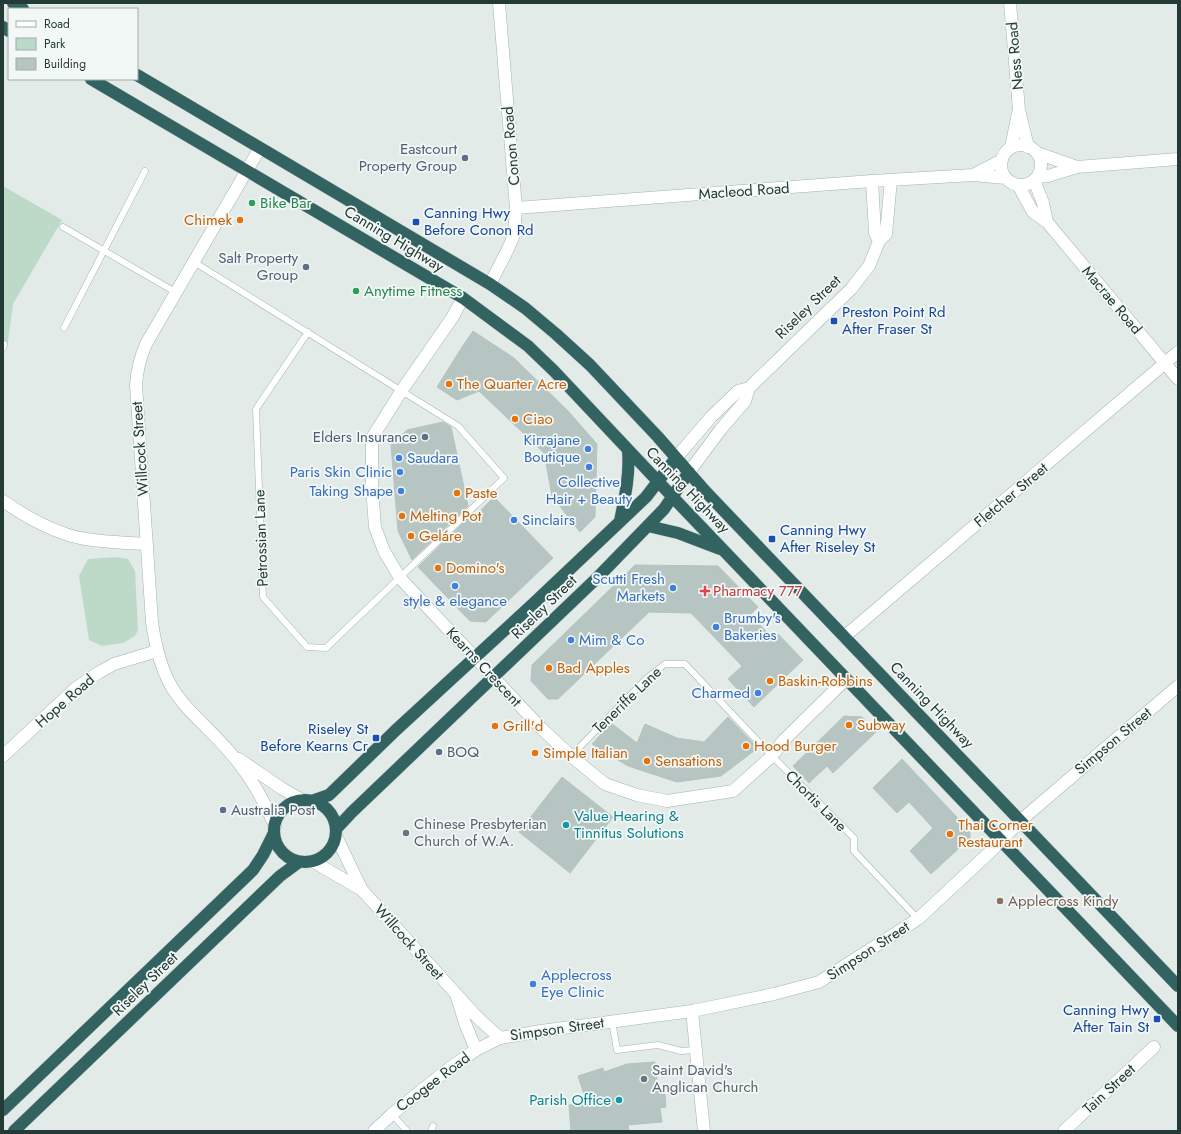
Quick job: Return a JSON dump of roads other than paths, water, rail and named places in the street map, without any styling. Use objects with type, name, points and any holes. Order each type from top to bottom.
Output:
[{"type":"highway","name":"Canning Highway","points":[[138,76],[490,284],[525,308],[556,334],[590,366],[658,437],[705,491],[1178,986]]},
{"type":"highway","name":"Canning Highway","points":[[93,80],[463,298],[528,346],[554,371],[672,497],[1178,1026]]},
{"type":"highway","points":[[620,521],[630,466],[628,450]]},
{"type":"highway","name":"Riseley Street","points":[[3,1110],[253,870],[263,855],[277,818],[284,808],[295,802],[329,795],[396,730],[476,657],[646,496],[676,458]]},
{"type":"highway","name":"Riseley Street","points":[[314,862],[324,857],[332,848],[336,832],[598,577],[648,526],[672,497],[689,472]]},
{"type":"highway","points":[[648,526],[678,533],[723,550]]},
{"type":"highway","points":[[307,800],[324,806],[332,815],[336,832]]},
{"type":"highway","points":[[274,829],[277,845],[287,857],[299,862],[314,862]]},
{"type":"highway","name":"Riseley Street","points":[[14,1131],[282,874],[299,862]]},
{"type":"street","name":"Conon Road","points":[[490,284],[514,235],[516,208],[499,3]]},
{"type":"street","name":"Ness Road","points":[[1010,3],[1019,110],[1033,150]]},
{"type":"street","name":"Ness Road","points":[[1011,148],[1019,110]]},
{"type":"street","points":[[1033,150],[1040,158],[1041,165],[1040,171],[1036,178],[1030,183],[1018,185],[1009,182],[1001,169],[1002,160],[1007,151],[1019,145],[1033,150],[1077,167]]},
{"type":"street","name":"Willcock Street","points":[[260,148],[146,344],[140,357],[137,369],[136,385],[152,622],[157,651],[164,671],[172,687],[184,704],[233,755],[268,808],[274,829]]},
{"type":"street","points":[[1036,178],[1077,167],[1178,159]]},
{"type":"street","name":"Macleod Road","points":[[973,175],[1002,160]]},
{"type":"street","name":"Macleod Road","points":[[516,208],[872,181],[973,175],[1006,178]]},
{"type":"street","name":"Macrae Road","points":[[1036,178],[1047,222]]},
{"type":"street","name":"Riseley Street","points":[[689,472],[721,429],[745,401],[749,388],[851,289],[868,266],[879,241],[886,234],[891,180]]},
{"type":"street","points":[[872,181],[875,233],[879,241]]},
{"type":"street","name":"Macrae Road","points":[[1018,185],[1033,212],[1047,222],[1178,379]]},
{"type":"street","name":"Kearns Crescent","points":[[463,298],[452,318],[402,390],[372,438],[372,488],[375,527],[384,551],[400,578],[536,722],[571,756],[604,784],[637,795],[667,801],[733,791],[772,756],[782,742],[846,678]]},
{"type":"street","name":"Fletcher Street","points":[[844,637],[1178,352]]},
{"type":"street","name":"Riseley Street","points":[[676,458],[711,417],[738,391],[749,388]]},
{"type":"street","points":[[3,500],[20,513],[44,525],[73,536],[110,542],[147,544]]},
{"type":"street","name":"Hope Road","points":[[3,756],[76,688],[114,664],[157,651]]},
{"type":"street","name":"Simpson Street","points":[[476,1050],[500,1038],[528,1032],[692,1011],[774,994],[819,982],[918,919],[1020,821],[1178,686]]},
{"type":"street","name":"Willcock Street","points":[[233,755],[281,788],[307,800]]},
{"type":"street","name":"Willcock Street","points":[[336,832],[362,890]]},
{"type":"street","name":"Willcock Street","points":[[314,862],[362,890],[477,1017],[500,1038]]},
{"type":"street","name":"Willcock Street","points":[[457,994],[465,1023],[476,1050]]},
{"type":"street","points":[[692,1011],[704,1131]]},
{"type":"street","name":"Tain Street","points":[[1064,1131],[1154,1047]]},
{"type":"street","name":"Coogee Road","points":[[374,1131],[392,1114],[451,1066],[476,1050]]},
{"type":"lane","points":[[64,328],[145,171]]},
{"type":"lane","points":[[62,227],[177,293]]},
{"type":"lane","points":[[194,262],[402,390]]},
{"type":"lane","name":"Petrossian Lane","points":[[308,332],[256,409],[263,598],[307,647],[326,648],[504,478],[458,426],[402,390]]},
{"type":"lane","name":"Teneriffe Lane","points":[[571,756],[647,678],[665,664],[685,664],[772,756]]},
{"type":"lane","name":"Chortis Lane","points":[[772,756],[854,838],[854,851],[918,919]]},
{"type":"lane","points":[[612,1021],[617,1050],[658,1045],[681,1052],[696,1050]]},
{"type":"lane","points":[[392,1114],[407,1131]]},
{"type":"place","name":"Eastcourt Property Group","points":[[465,158]]},
{"type":"place","name":"Bike Bar","points":[[252,203]]},
{"type":"place","name":"Chimek","points":[[240,220]]},
{"type":"place","name":"Canning Hwy Before Conon Rd","points":[[416,222]]},
{"type":"place","name":"Salt Property Group","points":[[306,267]]},
{"type":"place","name":"Anytime Fitness","points":[[356,291]]},
{"type":"place","name":"Preston Point Rd After Fraser St","points":[[834,321]]},
{"type":"place","name":"The Quarter Acre","points":[[449,384]]},
{"type":"place","name":"Ciao","points":[[515,419]]},
{"type":"place","name":"Elders Insurance","points":[[425,437]]},
{"type":"place","name":"Kirrajane Boutique","points":[[588,449]]},
{"type":"place","name":"Saudara","points":[[399,458]]},
{"type":"place","name":"Collective Hair + Beauty","points":[[589,467]]},
{"type":"place","name":"Paris Skin Clinic","points":[[400,472]]},
{"type":"place","name":"Taking Shape","points":[[401,491]]},
{"type":"place","name":"Paste","points":[[457,493]]},
{"type":"place","name":"Melting Pot","points":[[402,516]]},
{"type":"place","name":"Sinclairs","points":[[514,520]]},
{"type":"place","name":"Geláre","points":[[411,536]]},
{"type":"place","name":"Canning Hwy After Riseley St","points":[[772,539]]},
{"type":"place","name":"Domino's","points":[[438,568]]},
{"type":"place","name":"style & elegance","points":[[455,586]]},
{"type":"place","name":"Scutti Fresh Markets","points":[[673,588]]},
{"type":"place","name":"Pharmacy 777","points":[[705,591]]},
{"type":"place","name":"Brumby's Bakeries","points":[[716,627]]},
{"type":"place","name":"Mim & Co","points":[[571,640]]},
{"type":"place","name":"Bad Apples","points":[[549,668]]},
{"type":"place","name":"Baskin-Robbins","points":[[770,681]]},
{"type":"place","name":"Charmed","points":[[758,693]]},
{"type":"place","name":"Subway","points":[[849,725]]},
{"type":"place","name":"Grill'd","points":[[495,726]]},
{"type":"place","name":"Riseley St Before Kearns Cr","points":[[376,738]]},
{"type":"place","name":"Hood Burger","points":[[746,746]]},
{"type":"place","name":"BOQ","points":[[439,752]]},
{"type":"place","name":"Simple Italian","points":[[535,753]]},
{"type":"place","name":"Sensations","points":[[647,761]]},
{"type":"place","name":"Australia Post","points":[[223,810]]},
{"type":"place","name":"Value Hearing & Tinnitus Solutions","points":[[566,825]]},
{"type":"place","name":"Chinese Presbyterian Church of W.A.","points":[[406,833]]},
{"type":"place","name":"Thai Corner Restaurant","points":[[950,834]]},
{"type":"place","name":"Applecross Kindy","points":[[1000,901]]},
{"type":"place","name":"Applecross Eye Clinic","points":[[533,984]]},
{"type":"place","name":"Canning Hwy After Tain St","points":[[1157,1019]]},
{"type":"place","name":"Saint David's Anglican Church","points":[[644,1079]]},
{"type":"place","name":"Parish Office","points":[[619,1100]]}]
